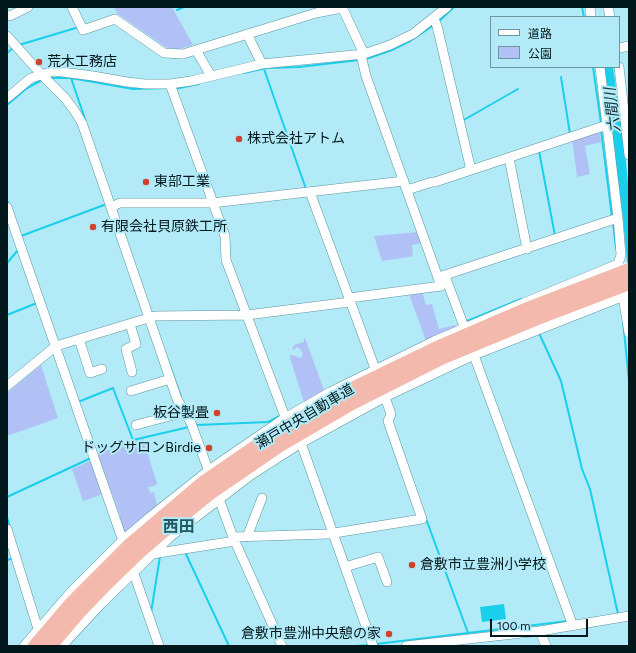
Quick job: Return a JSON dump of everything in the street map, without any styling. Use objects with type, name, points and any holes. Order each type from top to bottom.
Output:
[{"type":"highway","name":"瀬戸中央自動車道","points":[[34,646],[100,573],[143,533],[203,483],[279,431],[346,392],[437,348],[624,267]]},
{"type":"highway","name":"瀬戸中央自動車道","points":[[50,646],[79,612],[139,552],[210,493],[280,445],[352,403],[441,358],[535,319],[627,292]]},
{"type":"street","points":[[7,16],[28,7]]},
{"type":"street","points":[[72,7],[83,30],[115,20],[164,53],[182,54],[316,13],[342,7],[362,57],[366,76],[404,181],[410,189],[442,277],[464,327],[573,626]]},
{"type":"street","points":[[7,98],[31,78],[54,71],[171,87],[262,64],[362,57],[435,22],[447,7]]},
{"type":"street","points":[[435,22],[470,168]]},
{"type":"street","points":[[247,34],[262,64]]},
{"type":"street","points":[[7,36],[65,98],[82,123],[152,317],[177,399],[191,423],[234,539],[282,646]]},
{"type":"street","points":[[196,50],[211,76]]},
{"type":"street","points":[[600,68],[603,126],[614,219],[624,267],[629,333]]},
{"type":"street","points":[[619,68],[629,155]]},
{"type":"street","points":[[171,87],[211,202],[225,236],[226,260],[249,314],[285,418],[301,443],[331,534],[345,567],[373,646]]},
{"type":"street","points":[[410,189],[436,182],[470,168],[509,158],[603,126]]},
{"type":"street","points":[[509,158],[526,247]]},
{"type":"street","points":[[113,206],[120,203],[211,202],[404,181]]},
{"type":"street","points":[[152,554],[247,537],[331,534],[422,519],[388,421],[391,414],[309,192]]},
{"type":"street","points":[[7,207],[58,347],[159,646]]},
{"type":"street","points":[[442,277],[526,247],[614,219]]},
{"type":"street","points":[[24,646],[70,593],[123,540],[209,470],[285,418],[330,392],[375,369],[464,327],[624,267]]},
{"type":"street","points":[[7,386],[58,347],[152,317],[249,314],[349,301],[441,286],[442,277]]},
{"type":"street","points":[[62,646],[101,604],[170,537],[251,475],[301,443],[385,397],[474,355],[627,292]]},
{"type":"street","points":[[130,324],[136,344],[126,349],[132,372]]},
{"type":"street","points":[[80,339],[90,373],[102,369]]},
{"type":"street","points":[[131,390],[170,379]]},
{"type":"street","points":[[136,425],[185,412]]},
{"type":"street","points":[[247,537],[262,498]]},
{"type":"street","points":[[7,529],[40,627]]},
{"type":"street","points":[[345,567],[378,557],[387,582]]},
{"type":"street","points":[[406,646],[540,631],[629,616]]},
{"type":"street","points":[[540,631],[546,646]]},
{"type":"green space","points":[[114,7],[172,7],[193,45],[178,49],[168,48],[118,14]]},
{"type":"green space","points":[[599,130],[601,142],[585,146],[590,174],[577,177],[572,139]]},
{"type":"green space","points":[[418,232],[423,243],[412,245],[412,256],[382,261],[374,236]]},
{"type":"green space","points":[[422,292],[426,305],[432,304],[439,329],[455,325],[456,327],[426,341],[409,294]]},
{"type":"green space","points":[[305,338],[324,390],[304,402],[290,355],[298,358],[302,357],[303,354],[300,349],[297,347],[294,350],[292,349],[294,345],[304,342]]},
{"type":"green space","points":[[41,365],[58,418],[7,436],[7,393]]},
{"type":"green space","points":[[143,439],[157,483],[154,486],[148,487],[150,493],[154,492],[157,505],[125,534],[120,515],[97,453],[130,445],[132,442]]},
{"type":"green space","points":[[92,460],[104,492],[83,501],[72,469]]},
{"type":"water","name":"六間川","points":[[603,68],[613,68],[625,152],[629,193],[629,262],[627,263],[623,218]]},
{"type":"water","points":[[504,604],[506,619],[482,622],[480,607]]},
{"type":"waterway","points":[[177,10],[184,7]]},
{"type":"waterway","points":[[438,22],[454,7]]},
{"type":"waterway","points":[[582,7],[584,16]]},
{"type":"waterway","points":[[366,59],[392,50],[410,41],[434,25]]},
{"type":"waterway","points":[[19,45],[79,27]]},
{"type":"waterway","points":[[7,53],[13,48]]},
{"type":"waterway","points":[[244,73],[266,68],[299,67],[359,60]]},
{"type":"waterway","name":"六間川","points":[[593,68],[601,123]]},
{"type":"waterway","points":[[264,69],[306,189]]},
{"type":"waterway","points":[[561,77],[570,134]]},
{"type":"waterway","points":[[50,78],[71,78],[133,89],[168,88]]},
{"type":"waterway","points":[[71,78],[86,122]]},
{"type":"waterway","points":[[7,105],[27,88],[42,80]]},
{"type":"waterway","points":[[174,89],[199,84]]},
{"type":"waterway","points":[[462,121],[518,89]]},
{"type":"waterway","name":"六間川","points":[[601,130],[612,217]]},
{"type":"waterway","points":[[539,151],[555,236]]},
{"type":"waterway","points":[[7,200],[9,205]]},
{"type":"waterway","points":[[21,236],[104,205]]},
{"type":"waterway","points":[[613,223],[616,248]]},
{"type":"waterway","points":[[7,263],[19,249]]},
{"type":"waterway","points":[[465,322],[521,299],[522,300]]},
{"type":"waterway","points":[[7,315],[37,303]]},
{"type":"waterway","points":[[623,321],[629,381]]},
{"type":"waterway","points":[[539,333],[561,381],[582,469],[590,489],[618,614]]},
{"type":"waterway","points":[[168,360],[181,397]]},
{"type":"waterway","points":[[78,402],[113,388],[133,440],[189,427]]},
{"type":"waterway","points":[[197,425],[268,422],[280,416]]},
{"type":"waterway","points":[[7,497],[91,458]]},
{"type":"waterway","points":[[425,516],[468,633]]},
{"type":"waterway","points":[[7,517],[10,528]]},
{"type":"waterway","points":[[185,552],[229,646]]},
{"type":"waterway","points":[[151,613],[160,556]]},
{"type":"waterway","points":[[7,560],[14,558]]},
{"type":"waterway","points":[[376,644],[568,621]]},
{"type":"waterway","points":[[356,646],[369,645]]},
{"type":"place","name":"荒木工務店","points":[[39,62]]},
{"type":"place","name":"株式会社アトム","points":[[239,139]]},
{"type":"place","name":"東部工業","points":[[146,182]]},
{"type":"place","name":"有限会社貝原鉄工所","points":[[93,227]]},
{"type":"place","name":"板谷製畳","points":[[217,413]]},
{"type":"place","name":"ドッグサロンBirdie","points":[[209,448]]},
{"type":"place","name":"倉敷市立豊洲小学校","points":[[412,565]]},
{"type":"place","name":"倉敷市豊洲中央憩の家","points":[[389,634]]},
{"type":"district","name":"西田","points":[[179,527]]}]
